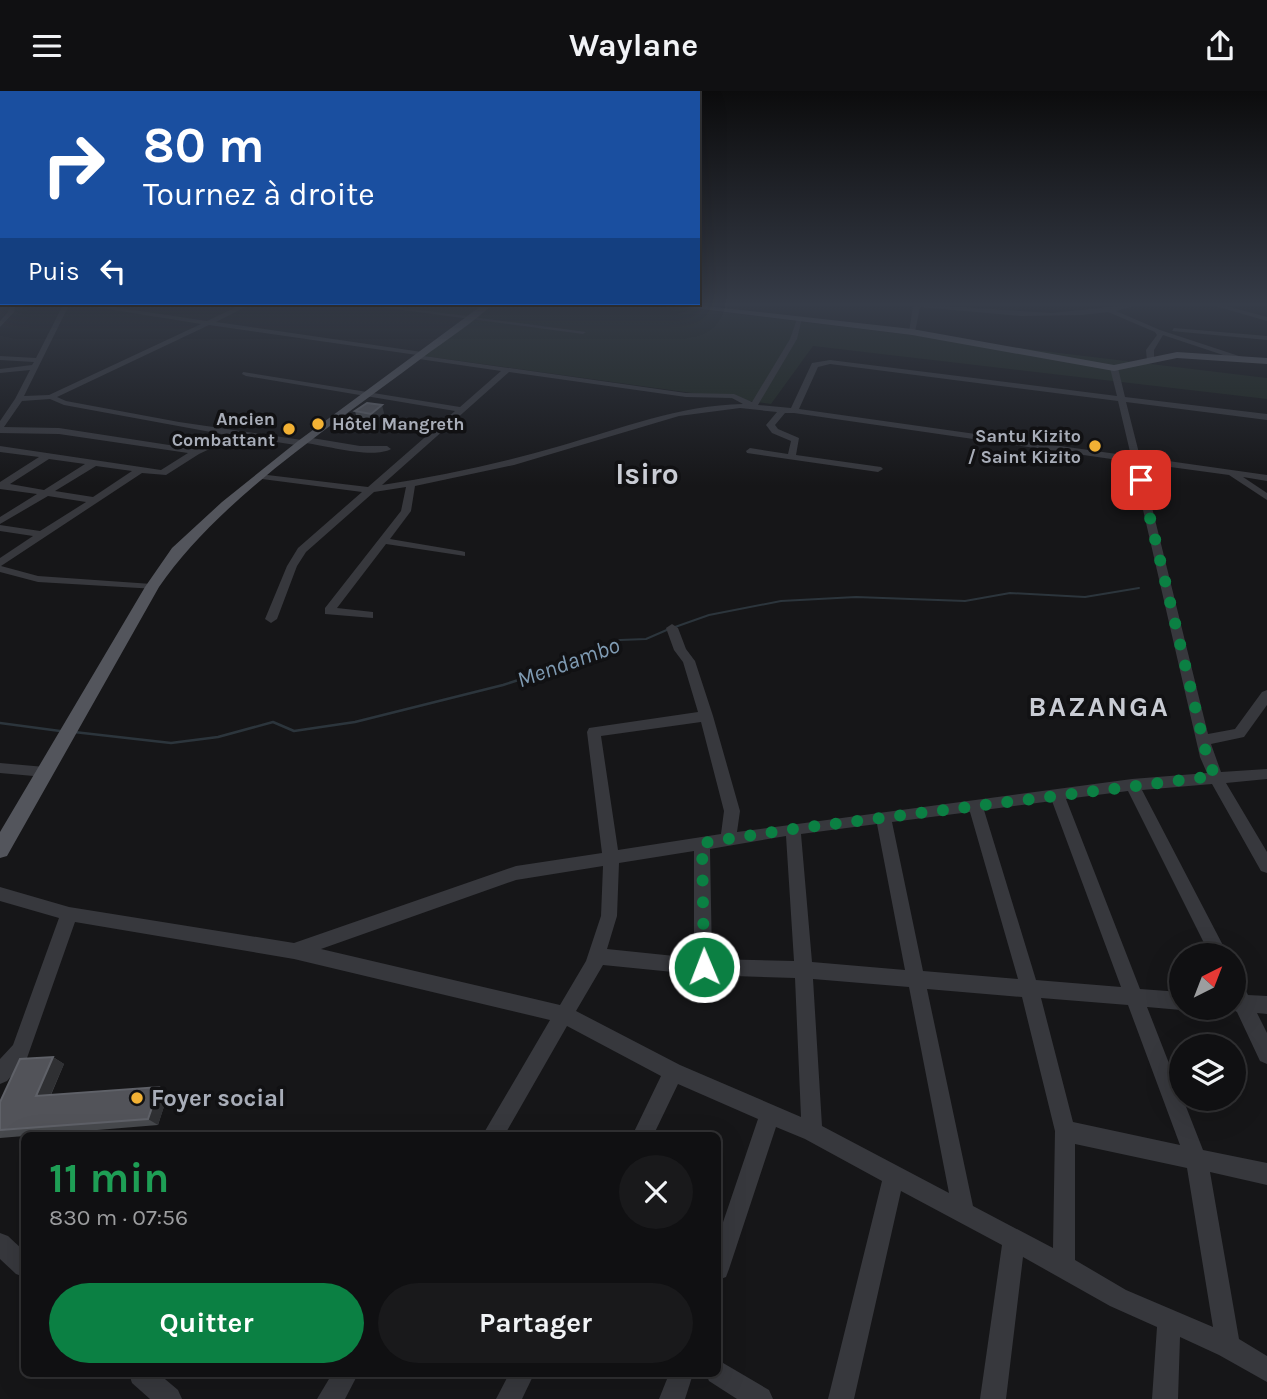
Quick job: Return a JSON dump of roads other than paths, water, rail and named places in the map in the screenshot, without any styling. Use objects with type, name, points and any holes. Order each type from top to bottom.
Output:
[{"type":"main road","points":[[0,850],[152,587],[177,551],[304,441],[409,364]]},
{"type":"main road","points":[[1092,364],[1114,368],[1130,364]]},
{"type":"street","points":[[0,371],[31,364]]},
{"type":"street","points":[[35,364],[0,429],[59,431],[196,452]]},
{"type":"street","points":[[19,398],[51,397],[122,364]]},
{"type":"street","points":[[469,364],[687,395],[729,395],[754,406]]},
{"type":"street","points":[[754,406],[766,389],[777,364]]},
{"type":"street","points":[[794,411],[815,365],[820,364]]},
{"type":"street","points":[[846,364],[1267,417]]},
{"type":"street","points":[[1114,368],[1203,740],[1215,776],[1267,866]]},
{"type":"street","points":[[271,619],[292,566],[302,550],[506,371]]},
{"type":"street","points":[[246,374],[461,410]]},
{"type":"street","points":[[51,397],[64,403],[238,432],[360,449],[387,449]]},
{"type":"street","points":[[368,490],[512,463],[655,419],[720,407],[754,406],[1267,478]]},
{"type":"street","points":[[784,409],[770,425],[775,431],[796,440],[791,457]]},
{"type":"street","points":[[0,449],[163,473],[196,452],[238,432]]},
{"type":"street","points":[[750,451],[878,469]]},
{"type":"street","points":[[47,456],[1,486],[95,501]]},
{"type":"street","points":[[0,521],[94,463]]},
{"type":"street","points":[[0,563],[140,470]]},
{"type":"street","points":[[1231,473],[1267,497]]},
{"type":"street","points":[[262,476],[368,490],[410,501]]},
{"type":"street","points":[[369,615],[329,611],[406,511],[410,501],[411,484]]},
{"type":"street","points":[[0,528],[43,535]]},
{"type":"street","points":[[385,541],[461,554]]},
{"type":"street","points":[[0,569],[38,579],[152,587]]},
{"type":"street","points":[[672,628],[680,650],[689,661],[732,811],[728,839]]},
{"type":"street","points":[[1203,740],[1239,733],[1267,695]]},
{"type":"street","points":[[494,1132],[597,956],[609,916],[611,857],[594,732],[706,716]]},
{"type":"street","points":[[0,768],[45,772]]},
{"type":"street","points":[[294,951],[516,873],[883,817],[1132,785],[1215,776],[1267,774]]},
{"type":"street","points":[[1132,785],[1213,943]]},
{"type":"street","points":[[1057,795],[1197,1161],[1228,1346]]},
{"type":"street","points":[[975,806],[1030,990],[1065,1132],[1064,1266]]},
{"type":"street","points":[[883,817],[964,1214]]},
{"type":"street","points":[[793,829],[804,970],[812,1132]]},
{"type":"street","points":[[702,843],[704,967]]},
{"type":"street","points":[[0,894],[69,914],[294,951],[565,1015],[673,1072],[812,1132],[1064,1266],[1118,1298],[1228,1346],[1267,1370]]},
{"type":"street","points":[[0,1074],[20,1051],[69,914]]},
{"type":"street","points":[[597,956],[704,967],[804,970],[1169,1000]]},
{"type":"street","points":[[1246,1004],[1267,1005]]},
{"type":"street","points":[[1246,1017],[1267,1054]]},
{"type":"street","points":[[644,1132],[673,1072]]},
{"type":"street","points":[[721,1260],[770,1115]]},
{"type":"street","points":[[1065,1132],[1267,1174]]},
{"type":"street","points":[[841,1399],[894,1176]]},
{"type":"street","points":[[993,1399],[1014,1240]]},
{"type":"street","points":[[0,1244],[21,1263]]},
{"type":"street","points":[[1165,1399],[1169,1320]]},
{"type":"street","points":[[721,1374],[760,1399]]},
{"type":"street","points":[[144,1377],[169,1399]]},
{"type":"street","points":[[330,1399],[344,1377]]},
{"type":"street","points":[[509,1399],[520,1377]]},
{"type":"street","points":[[671,1399],[680,1377]]},
{"type":"waterway","name":"Mendambo","points":[[675,627],[709,615],[781,601],[856,597],[965,601],[1010,593],[1085,597],[1139,588]]},
{"type":"waterway","name":"Mendambo","points":[[544,671],[620,640],[646,639],[669,629]]},
{"type":"waterway","name":"Mendambo","points":[[74,732],[171,743],[218,737],[273,722],[294,731],[355,722],[503,685],[549,670]]},
{"type":"waterway","name":"Mendambo","points":[[0,723],[60,731]]},
{"type":"place","name":"Hôtel Mangreth","points":[[318,424]]},
{"type":"place","name":"Ancien Combattant","points":[[289,429]]},
{"type":"place","name":"Santu Kizito / Saint Kizito","points":[[1095,446]]},
{"type":"place","name":"Foyer social","points":[[137,1098]]},
{"type":"district","name":"Isiro","points":[[647,474]]},
{"type":"district","name":"BAZANGA","points":[[1099,706]]}]
